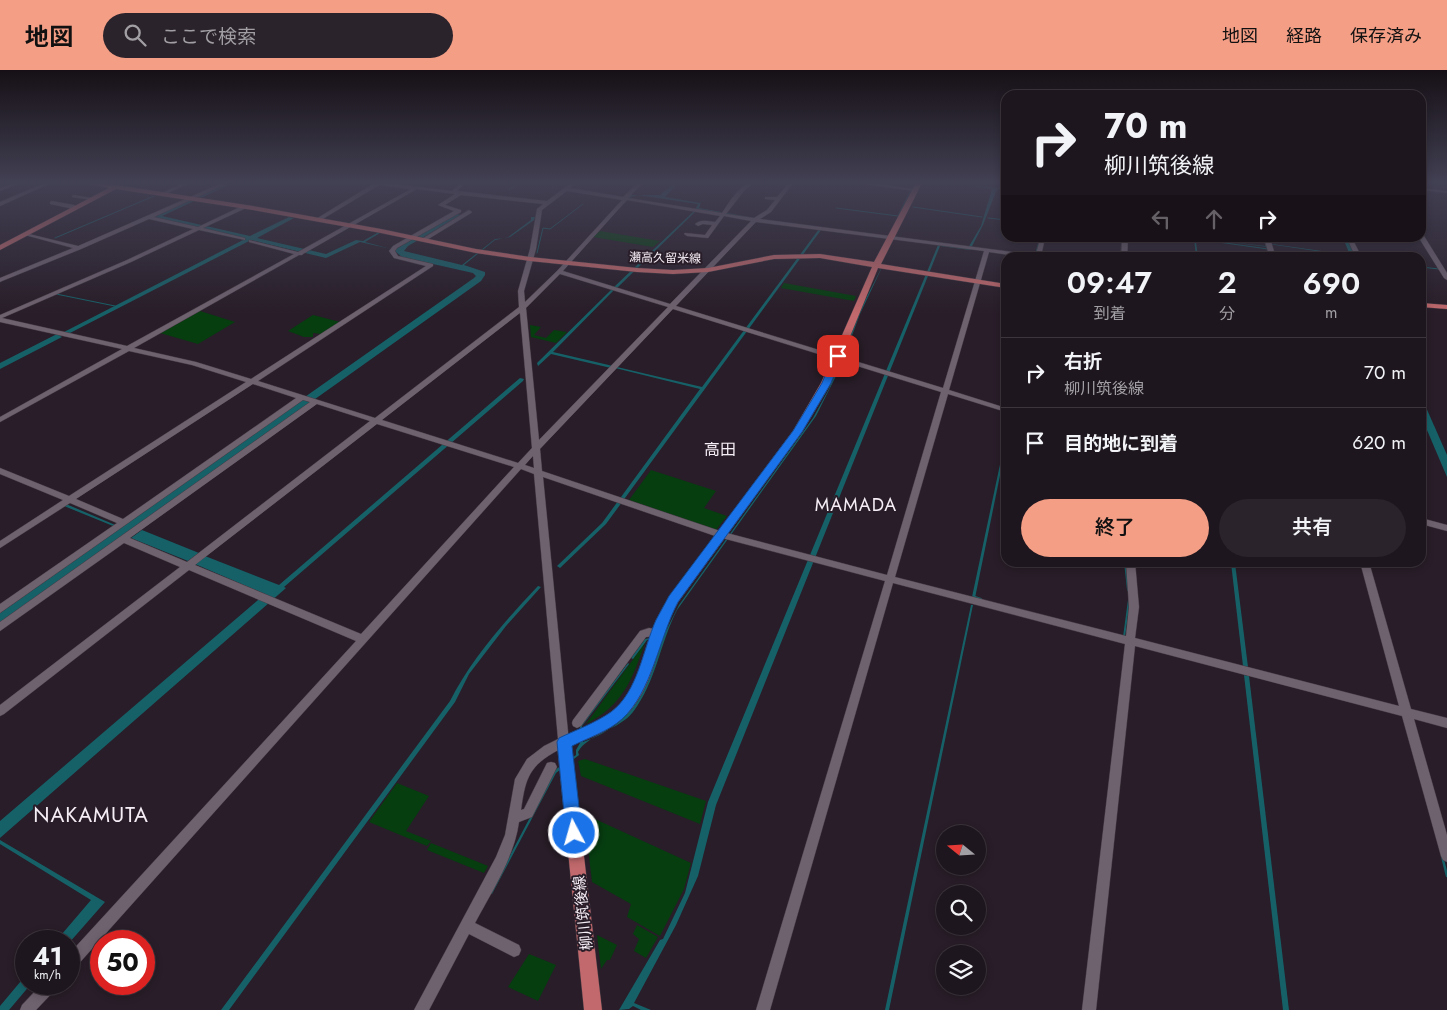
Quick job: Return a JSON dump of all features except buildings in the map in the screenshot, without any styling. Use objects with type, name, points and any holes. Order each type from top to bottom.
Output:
[{"type":"main road","points":[[0,248],[40,227]]},
{"type":"main road","name":"瀬高久留米線","points":[[360,227],[530,259],[634,270],[673,272],[708,270],[774,257],[801,256],[881,266],[1001,285]]},
{"type":"main road","points":[[564,742],[589,732],[610,720],[629,702],[638,686],[657,633],[674,599],[797,432],[826,383],[881,266],[896,227]]},
{"type":"main road","points":[[1426,305],[1447,307]]},
{"type":"main road","name":"柳川筑後線","points":[[564,742],[593,1010]]},
{"type":"street","points":[[0,280],[126,227]]},
{"type":"street","points":[[184,227],[243,239]]},
{"type":"street","points":[[0,320],[201,227]]},
{"type":"street","points":[[0,420],[347,227]]},
{"type":"street","points":[[0,545],[431,265],[396,257],[392,251],[395,247],[430,227]]},
{"type":"street","points":[[422,240],[444,227]]},
{"type":"street","points":[[421,1010],[501,861],[511,834],[519,783],[531,763],[548,750],[564,742],[521,291],[536,227]]},
{"type":"street","points":[[0,711],[522,308],[559,272],[565,262],[598,227]]},
{"type":"street","points":[[688,234],[706,237],[713,227]]},
{"type":"street","points":[[80,952],[519,466],[749,227]]},
{"type":"street","points":[[806,227],[890,238],[947,242],[987,250],[1018,252]]},
{"type":"street","points":[[27,234],[79,248]]},
{"type":"street","points":[[903,246],[909,240]]},
{"type":"street","points":[[251,241],[300,254]]},
{"type":"street","points":[[1425,242],[1447,278]]},
{"type":"street","points":[[763,1010],[987,250]]},
{"type":"street","points":[[559,272],[672,307],[786,346],[837,358],[1001,408]]},
{"type":"street","points":[[0,320],[194,363],[519,466],[721,535],[1447,723]]},
{"type":"street","points":[[0,609],[303,398]]},
{"type":"street","points":[[0,627],[314,401]]},
{"type":"street","points":[[0,472],[123,522]]},
{"type":"street","points":[[1426,522],[1447,528]]},
{"type":"street","points":[[123,539],[362,639]]},
{"type":"street","points":[[1089,1010],[1134,606],[1130,567]]},
{"type":"street","points":[[1365,567],[1447,856]]},
{"type":"street","points":[[577,723],[643,634],[648,632],[657,633]]},
{"type":"street","points":[[514,818],[528,813],[551,767]]},
{"type":"street","points":[[466,926],[514,950]]},
{"type":"street","points":[[27,1010],[41,995]]},
{"type":"green space","points":[[600,231],[660,241],[653,247],[593,237]]},
{"type":"green space","points":[[784,283],[856,296],[854,301],[781,288]]},
{"type":"green space","points":[[200,311],[235,322],[198,344],[160,333]]},
{"type":"green space","points":[[313,315],[340,322],[322,334],[313,333],[313,337],[304,337],[288,331]]},
{"type":"green space","points":[[530,325],[541,327],[534,335],[546,338],[554,330],[567,332],[556,343],[531,337]]},
{"type":"green space","points":[[651,470],[716,491],[704,508],[727,516],[716,530],[629,500]]},
{"type":"green space","points":[[645,643],[636,669],[618,700],[599,717],[586,724]]},
{"type":"green space","points":[[585,759],[706,801],[700,824],[581,776],[578,761]]},
{"type":"green space","points":[[397,783],[429,796],[406,831],[431,841],[427,846],[369,822]]},
{"type":"green space","points":[[584,814],[691,863],[684,889],[660,936],[627,917],[631,904],[592,882]]},
{"type":"green space","points":[[431,843],[488,866],[484,873],[427,850]]},
{"type":"green space","points":[[637,925],[658,937],[646,958],[634,951],[639,939],[633,934]]},
{"type":"green space","points":[[597,935],[617,945],[610,960],[607,960],[601,969]]},
{"type":"green space","points":[[529,954],[556,965],[538,1001],[508,987]]},
{"type":"water","points":[[194,227],[210,227],[250,236],[269,227],[278,227],[257,238],[326,254],[356,240],[363,241],[380,233],[365,242],[391,249],[360,242],[326,258],[251,240],[70,333],[60,336],[62,337],[0,369],[0,363],[55,335],[65,333],[245,239]]},
{"type":"water","points":[[434,227],[441,227],[408,246],[404,251],[462,265],[495,239],[504,238],[495,240],[464,265],[485,272],[481,281],[0,623],[0,613],[118,528],[64,506],[66,504],[120,527],[476,276],[473,273],[402,257],[396,252],[396,249]]},
{"type":"water","points":[[524,227],[510,237],[508,237]]},
{"type":"water","points":[[677,227],[680,227],[617,288],[614,287]]},
{"type":"water","points":[[982,227],[970,250],[940,246],[716,805],[698,876],[676,925],[634,1003],[651,1010],[641,1010],[633,1006],[629,1009],[619,1010],[660,940],[663,939],[685,893],[708,802],[938,245],[968,248]]},
{"type":"water","points":[[819,229],[821,230],[606,524],[560,568],[557,566],[602,523],[700,389],[615,368],[702,387]]},
{"type":"water","points":[[1194,242],[1196,242],[1197,252],[1195,252]]},
{"type":"water","points":[[1226,242],[1265,246],[1265,243],[1329,252],[1268,244],[1268,247]]},
{"type":"water","points":[[1345,242],[1350,242],[1355,252],[1349,252]]},
{"type":"water","points":[[885,261],[860,314],[840,368],[816,416],[677,610],[653,675],[641,700],[627,718],[620,723],[607,730],[628,714],[637,701],[652,672],[663,637],[647,640],[633,659],[631,658],[645,639],[664,635],[679,605],[813,418],[829,389],[856,318]]},
{"type":"water","points":[[611,290],[614,290],[553,352],[613,366],[611,368],[551,354],[538,366],[537,363]]},
{"type":"water","points":[[520,378],[524,379],[523,381],[284,587],[286,588],[0,838],[0,821],[265,594],[195,564],[205,556],[279,585]]},
{"type":"water","points":[[1426,407],[1447,455],[1447,477],[1426,428]]},
{"type":"water","points":[[1001,460],[1001,471],[975,598],[972,597]]},
{"type":"water","points":[[142,530],[199,553],[188,561],[131,538]]},
{"type":"water","points":[[1231,567],[1236,567],[1248,667],[1243,666]]},
{"type":"water","points":[[538,586],[541,587],[506,626],[469,674],[455,702],[229,1010],[221,1010],[450,701],[479,655]]},
{"type":"water","points":[[971,605],[973,605],[889,1010],[885,1010]]},
{"type":"water","points":[[628,663],[582,726],[583,742],[595,737],[583,746],[578,752],[579,755],[556,773],[492,894],[490,893],[555,770],[576,755],[576,750],[580,743],[580,726]]},
{"type":"water","points":[[1244,675],[1249,676],[1289,1010],[1283,1010]]},
{"type":"water","points":[[0,840],[105,902],[80,930],[65,930],[91,900],[0,844]]},
{"type":"water","points":[[15,988],[15,995],[22,995],[9,1010],[0,1010],[0,1006]]},
{"type":"waterway","points":[[55,238],[81,227]]},
{"type":"waterway","points":[[537,253],[543,228],[550,229],[553,227]]},
{"type":"waterway","points":[[1036,252],[1039,242]]},
{"type":"waterway","points":[[1218,242],[1268,249]]},
{"type":"waterway","points":[[1426,268],[1439,269]]},
{"type":"waterway","points":[[56,294],[115,306]]},
{"type":"waterway","points":[[827,366],[831,358]]},
{"type":"waterway","points":[[1126,567],[1128,590]]},
{"type":"waterway","points":[[975,597],[981,599]]},
{"type":"waterway","points":[[1124,637],[1129,600]]},
{"type":"waterway","points":[[1442,856],[1447,876]]},
{"type":"district","name":"高田","points":[[720,449]]},
{"type":"district","name":"MAMADA","points":[[856,505]]},
{"type":"district","name":"NAKAMUTA","points":[[91,815]]},
{"type":"route","points":[[574,833],[564,742],[603,724],[617,715],[629,702],[638,686],[662,620],[674,599],[797,432],[812,409],[838,356]]}]
